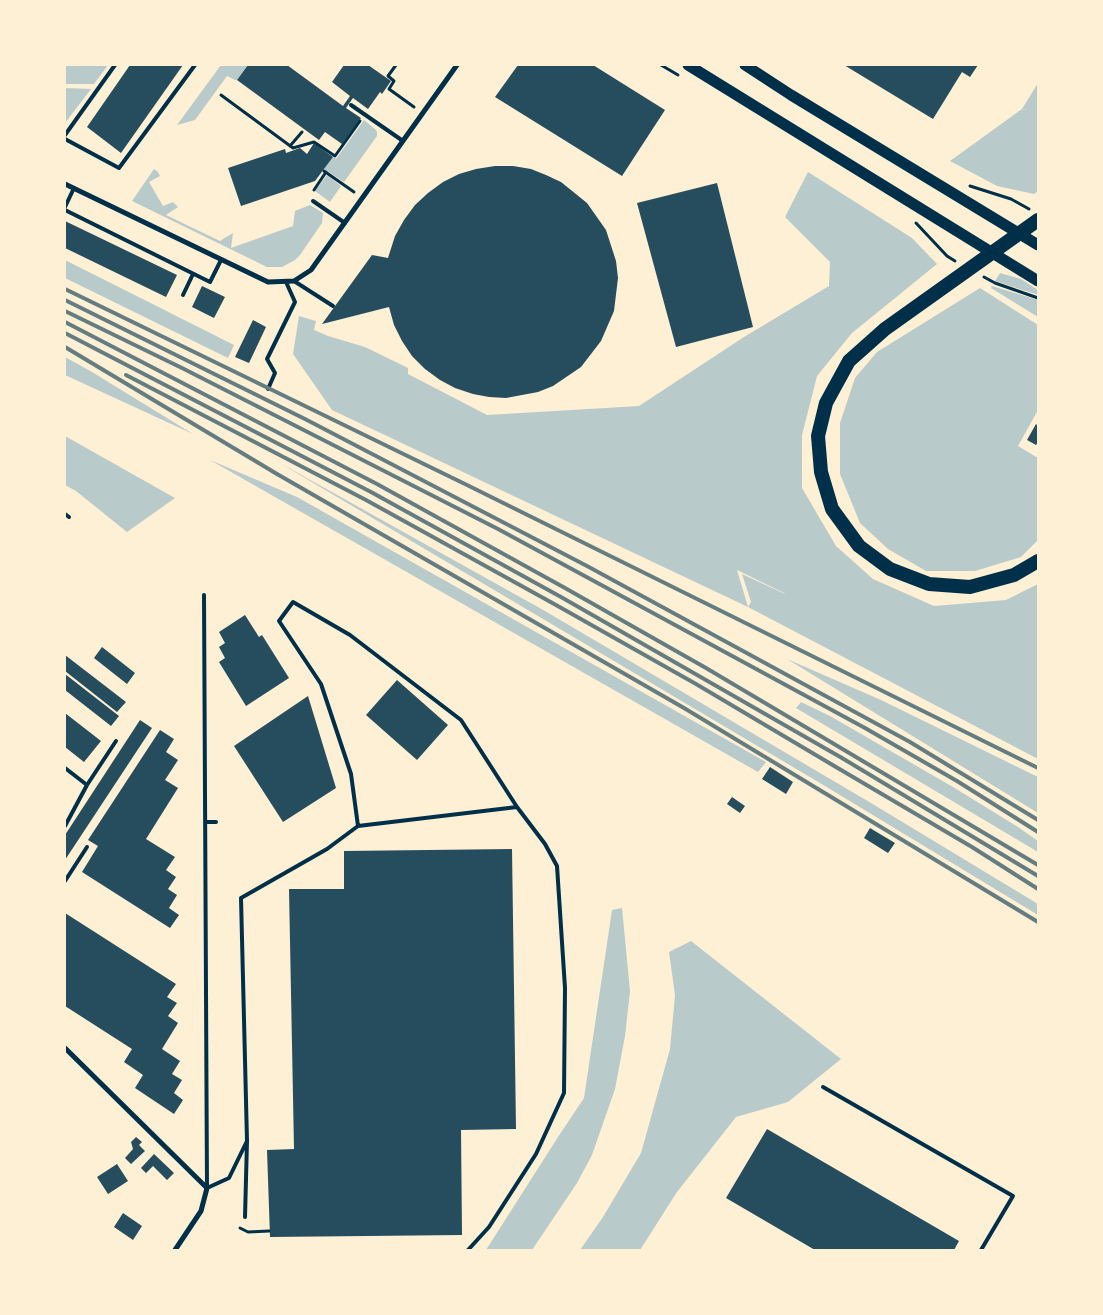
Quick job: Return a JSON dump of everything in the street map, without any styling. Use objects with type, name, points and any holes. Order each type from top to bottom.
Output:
[{"type":"highway","points":[[1038,220],[885,329],[849,361],[826,403],[818,436],[821,472],[832,509],[859,546],[890,569],[929,584],[970,587],[1014,575],[1038,561]]},
{"type":"main road","points":[[688,65],[1038,281]]},
{"type":"main road","points":[[745,65],[814,110],[1038,245]]},
{"type":"street","points":[[65,184],[268,282],[294,281],[311,270],[457,65]]},
{"type":"street","points":[[65,1048],[207,1188],[201,1211],[174,1250]]},
{"type":"lane","points":[[65,135],[115,65]]},
{"type":"lane","points":[[65,139],[119,168],[194,65]]},
{"type":"lane","points":[[351,105],[403,141]]},
{"type":"lane","points":[[74,188],[65,209],[193,274],[210,282],[221,260]]},
{"type":"lane","points":[[313,201],[345,223]]},
{"type":"lane","points":[[183,295],[193,274]]},
{"type":"lane","points":[[294,281],[333,306]]},
{"type":"lane","points":[[268,389],[274,373],[267,359],[295,302],[286,282]]},
{"type":"lane","points":[[65,514],[70,517]]},
{"type":"lane","points":[[204,595],[207,1188],[229,1178],[246,1140]]},
{"type":"lane","points":[[358,826],[351,774],[321,684],[279,621],[293,602],[350,635],[460,720],[517,807],[545,844],[557,866],[564,988],[564,1093],[536,1154],[488,1227],[468,1250]]},
{"type":"lane","points":[[65,826],[87,785],[116,741]]},
{"type":"lane","points":[[65,768],[87,785]]},
{"type":"lane","points":[[245,1217],[246,1140],[241,898],[327,848],[358,826],[517,807]]},
{"type":"lane","points":[[205,822],[216,822]]},
{"type":"lane","points":[[65,881],[87,848]]},
{"type":"lane","points":[[823,1087],[1013,1196],[981,1250]]},
{"type":"path","points":[[396,65],[388,76],[394,81],[389,88],[423,113]]},
{"type":"path","points":[[661,65],[683,78]]},
{"type":"path","points":[[222,95],[293,148],[314,142],[335,156],[365,114]]},
{"type":"path","points":[[290,146],[302,132]]},
{"type":"path","points":[[314,190],[325,172],[362,198]]},
{"type":"path","points":[[910,217],[947,256],[963,265]]},
{"type":"path","points":[[979,274],[995,283],[1038,298]]},
{"type":"path","points":[[240,1228],[248,1232],[269,1231]]},
{"type":"shaded area","points":[[65,65],[108,65],[94,84],[65,84]]},
{"type":"shaded area","points":[[221,65],[248,65],[237,80],[227,76],[195,120],[177,125]]},
{"type":"shaded area","points":[[1038,83],[1038,191],[1034,194],[997,186],[950,161],[1022,109]]},
{"type":"shaded area","points":[[65,88],[91,89],[65,123]]},
{"type":"shaded area","points":[[364,120],[375,129],[377,136],[344,182],[324,169],[333,157],[336,159]]},
{"type":"shaded area","points":[[154,169],[160,176],[149,182],[163,206],[173,202],[178,207],[166,215],[220,241],[233,233],[231,248],[293,226],[295,211],[310,205],[323,213],[322,223],[295,260],[282,267],[267,267],[132,201]]},
{"type":"shaded area","points":[[808,172],[912,238],[937,264],[852,333],[817,376],[802,435],[802,488],[836,546],[873,579],[934,606],[1006,600],[1038,584],[1038,759],[748,607],[332,410],[293,354],[299,316],[316,321],[314,330],[365,347],[408,368],[408,374],[487,415],[639,406],[744,337],[829,286],[830,262],[785,217]],"holes":[[[737,570],[784,593],[785,594],[742,574],[751,602],[748,607]]]},
{"type":"shaded area","points":[[327,175],[341,186],[330,202],[315,191]]},
{"type":"shaded area","points":[[65,260],[234,345],[228,358],[65,278]]},
{"type":"shaded area","points":[[1000,273],[1021,279],[1038,290],[1038,295],[995,281]]},
{"type":"shaded area","points":[[992,286],[1038,300],[1038,317],[991,288]]},
{"type":"shaded area","points":[[980,288],[1038,325],[1038,410],[1018,446],[1038,458],[1038,540],[1021,557],[975,571],[926,571],[888,549],[860,523],[840,474],[840,423],[855,378],[877,352]]},
{"type":"shaded area","points":[[65,357],[92,372],[193,434],[65,375]]},
{"type":"shaded area","points":[[65,436],[175,498],[127,532],[76,491],[65,485]]},
{"type":"shaded area","points":[[210,460],[297,497],[766,762],[758,772]]},
{"type":"shaded area","points":[[278,462],[545,611],[871,803],[1038,904],[1038,915],[820,783]]},
{"type":"shaded area","points":[[787,659],[881,700],[1038,777],[1038,813]]},
{"type":"shaded area","points":[[801,702],[830,716],[1018,827],[1038,841],[1038,852],[796,708]]},
{"type":"shaded area","points":[[622,908],[630,991],[625,1036],[615,1089],[592,1155],[577,1183],[532,1250],[486,1250],[584,1098],[612,910]]},
{"type":"shaded area","points":[[691,941],[841,1059],[788,1102],[736,1117],[677,1192],[640,1250],[580,1250],[603,1217],[641,1153],[670,1049],[675,995],[669,952]]},
{"type":"building","points":[[130,65],[183,65],[121,153],[87,127]]},
{"type":"building","points":[[248,65],[287,65],[343,106],[350,96],[332,82],[344,65],[368,65],[391,81],[382,94],[380,92],[368,109],[353,98],[346,108],[361,118],[342,144],[325,132],[319,140],[237,80]]},
{"type":"building","points":[[518,65],[593,65],[665,110],[622,176],[495,97]]},
{"type":"building","points":[[844,65],[978,65],[970,77],[962,72],[933,119]]},
{"type":"building","points":[[314,143],[333,157],[315,181],[241,206],[228,168],[285,149],[286,153],[300,148],[307,154]]},
{"type":"building","points":[[495,166],[531,169],[561,182],[587,203],[606,230],[616,261],[618,278],[614,311],[601,341],[581,367],[553,386],[538,392],[506,398],[489,397],[455,388],[425,369],[412,356],[402,341],[394,325],[389,307],[322,324],[372,255],[388,258],[395,236],[404,220],[415,205],[428,193],[443,182],[459,174]]},
{"type":"building","points":[[717,183],[753,327],[676,347],[637,203]]},
{"type":"building","points":[[65,221],[177,275],[166,297],[65,248]]},
{"type":"building","points":[[202,286],[225,297],[214,318],[192,307]]},
{"type":"building","points":[[253,320],[266,327],[249,363],[235,357]]},
{"type":"building","points":[[1036,424],[1038,426],[1038,442],[1036,445],[1027,440]]},
{"type":"building","points":[[245,615],[259,637],[262,635],[289,678],[246,706],[219,662],[225,658],[219,647],[225,643],[219,632]]},
{"type":"building","points":[[102,647],[135,673],[127,684],[94,658]]},
{"type":"building","points":[[65,655],[126,702],[117,712],[65,671]]},
{"type":"building","points":[[65,674],[119,716],[111,726],[65,690]]},
{"type":"building","points":[[397,680],[448,725],[417,760],[366,715]]},
{"type":"building","points":[[308,696],[336,788],[283,822],[234,746]]},
{"type":"building","points":[[65,713],[101,741],[84,762],[65,747]]},
{"type":"building","points":[[140,720],[152,728],[65,860],[65,835]]},
{"type":"building","points":[[160,730],[174,739],[166,752],[178,760],[165,780],[178,788],[146,839],[175,857],[166,870],[176,877],[168,889],[177,895],[169,908],[179,915],[170,928],[82,872],[98,846],[88,840]]},
{"type":"building","points":[[770,767],[793,782],[786,794],[762,779]]},
{"type":"building","points":[[732,797],[745,806],[740,813],[727,804]]},
{"type":"building","points":[[870,828],[895,843],[888,853],[864,838]]},
{"type":"building","points":[[512,849],[516,1129],[461,1130],[462,1235],[270,1237],[267,1150],[294,1149],[289,889],[344,889],[344,851]]},
{"type":"building","points":[[65,913],[176,984],[167,997],[177,1003],[168,1016],[178,1023],[162,1049],[180,1061],[172,1074],[182,1080],[174,1093],[183,1100],[174,1114],[135,1088],[143,1075],[124,1062],[132,1049],[65,1006]]},
{"type":"building","points":[[767,1129],[959,1241],[954,1250],[815,1250],[726,1198]]},
{"type":"building","points":[[136,1137],[142,1142],[139,1145],[145,1151],[131,1164],[125,1158],[133,1149],[131,1142]]},
{"type":"building","points":[[154,1154],[174,1173],[167,1180],[153,1166],[146,1173],[141,1168]]},
{"type":"building","points":[[117,1164],[128,1181],[108,1194],[97,1177]]},
{"type":"building","points":[[123,1213],[142,1226],[133,1240],[114,1227]]},
{"type":"railway","points":[[65,289],[467,485],[1038,768]]},
{"type":"railway","points":[[65,300],[305,419],[587,566],[910,742],[1038,820]]},
{"type":"railway","points":[[65,311],[184,369],[498,529],[865,728],[957,781],[1038,832]]},
{"type":"railway","points":[[65,322],[377,484],[565,588],[706,668],[1038,865]]},
{"type":"railway","points":[[65,333],[371,492],[561,597],[842,758],[1038,876]]},
{"type":"railway","points":[[65,347],[277,474],[684,708],[1038,922]]},
{"type":"railway","points":[[126,375],[366,500],[556,605],[696,684],[972,847],[1038,889]]}]
